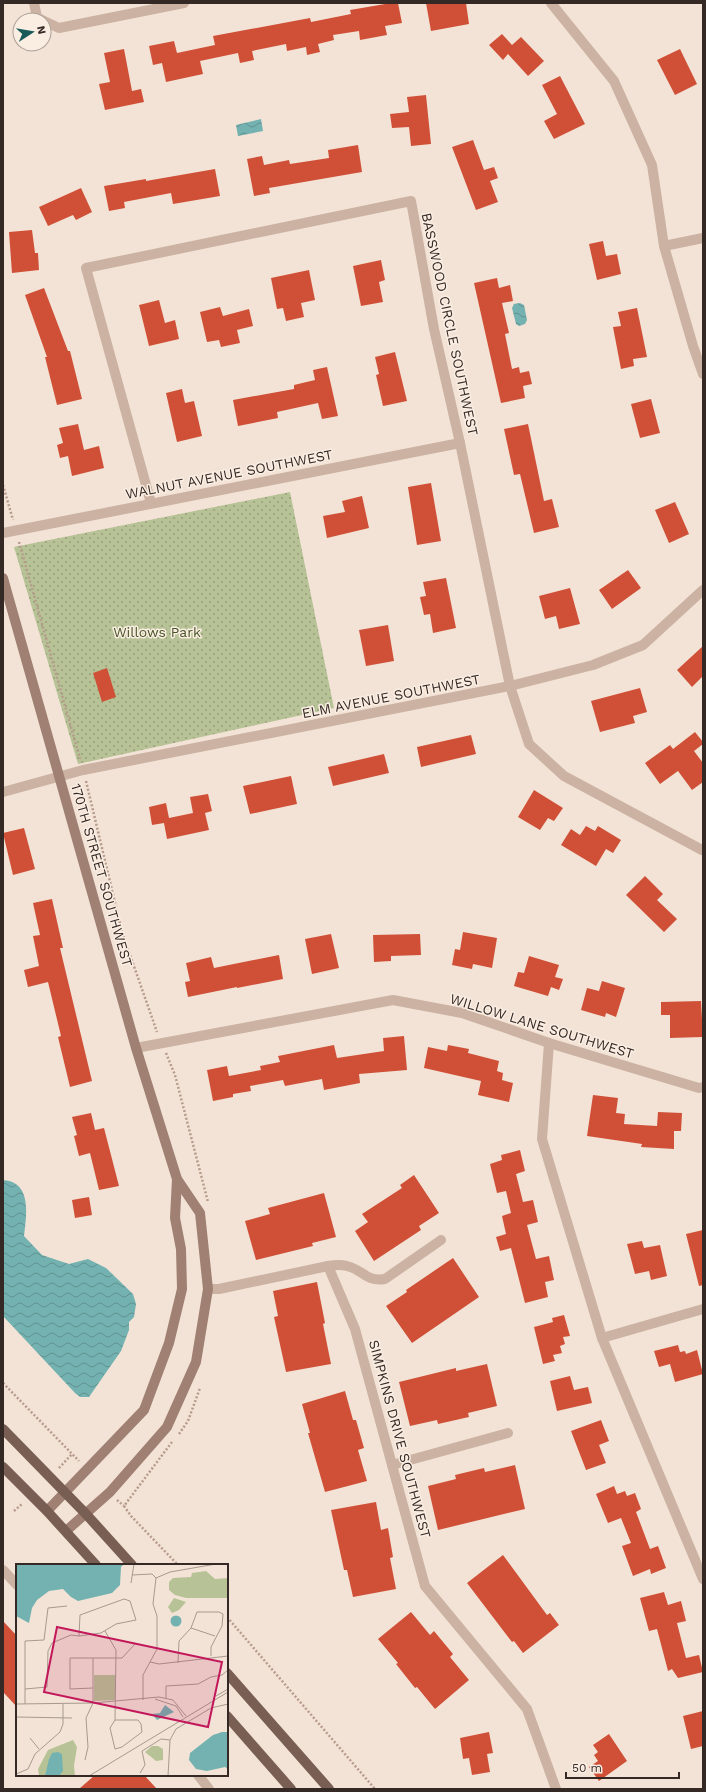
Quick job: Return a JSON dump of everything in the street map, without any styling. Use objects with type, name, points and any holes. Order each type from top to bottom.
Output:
[{"type":"main road","points":[[3,1429],[86,1514],[131,1564]]},
{"type":"main road","points":[[3,1467],[48,1511],[95,1564]]},
{"type":"main road","points":[[228,1674],[329,1789]]},
{"type":"main road","points":[[228,1717],[291,1789]]},
{"type":"street","points":[[52,24],[59,28],[184,3]]},
{"type":"street","points":[[551,3],[614,81],[652,165],[664,246],[693,346],[703,374]]},
{"type":"street","name":"BASSWOOD CIRCLE SOUTHWEST","points":[[150,504],[86,268],[410,201],[434,329],[460,443],[510,686],[529,744],[564,776],[702,850]]},
{"type":"street","points":[[664,246],[703,238]]},
{"type":"street","name":"WALNUT AVENUE SOUTHWEST","points":[[3,534],[460,443]]},
{"type":"street","name":"170TH STREET SOUTHWEST","points":[[3,578],[61,777],[136,1048],[177,1179],[200,1213],[208,1289],[196,1362],[167,1427],[110,1492],[66,1531]]},
{"type":"street","name":"ELM AVENUE SOUTHWEST","points":[[3,792],[83,770],[510,686],[593,664],[643,645],[703,590]]},
{"type":"street","name":"WILLOW LANE SOUTHWEST","points":[[136,1048],[392,1000],[462,1013],[549,1043],[699,1088],[703,1087]]},
{"type":"street","points":[[549,1043],[542,1139],[602,1338],[703,1579]]},
{"type":"street","name":"170TH STREET SOUTHWEST","points":[[48,1511],[144,1410],[169,1343],[182,1289],[181,1249],[175,1218],[177,1179]]},
{"type":"street","points":[[208,1289],[219,1289],[338,1264],[348,1266],[376,1280],[385,1279],[441,1240]]},
{"type":"street","name":"SIMPKINS DRIVE SOUTHWEST","points":[[328,1266],[356,1329],[425,1586],[527,1709],[556,1789]]},
{"type":"street","points":[[602,1338],[703,1309]]},
{"type":"street","points":[[392,1465],[508,1433]]},
{"type":"street","points":[[3,1570],[16,1584]]},
{"type":"street","points":[[199,1776],[209,1789]]},
{"type":"path","points":[[3,1383],[88,1470]]},
{"type":"path","points":[[110,1492],[124,1506]]},
{"type":"path","points":[[228,1618],[375,1789]]},
{"type":"green space","name":"Willows Park","points":[[290,492],[334,708],[78,764],[14,547]]},
{"type":"water","points":[[261,119],[263,131],[238,136],[236,125]]},
{"type":"water","points":[[520,303],[524,305],[527,320],[525,324],[519,326],[516,324],[512,308],[514,304]]},
{"type":"water","points":[[3,1180],[13,1182],[19,1187],[23,1194],[26,1202],[24,1236],[42,1255],[69,1264],[88,1259],[106,1268],[133,1294],[136,1304],[134,1317],[129,1322],[129,1330],[121,1351],[89,1397],[80,1397],[75,1393],[3,1316]]},
{"type":"building","points":[[398,3],[402,23],[385,26],[387,35],[360,40],[359,31],[333,35],[334,40],[318,44],[320,52],[307,55],[306,47],[287,51],[286,44],[252,51],[254,60],[240,63],[238,53],[200,61],[203,74],[166,82],[162,63],[153,65],[149,46],[174,41],[177,53],[215,45],[213,36],[310,18],[311,22],[351,14],[350,10]]},
{"type":"building","points":[[426,3],[466,3],[469,24],[431,31]]},
{"type":"building","points":[[502,34],[512,45],[521,37],[544,61],[528,76],[508,54],[503,60],[489,45]]},
{"type":"building","points":[[124,49],[132,91],[141,89],[144,102],[105,110],[99,84],[110,82],[104,53]]},
{"type":"building","points":[[680,49],[697,84],[675,95],[657,60]]},
{"type":"building","points":[[560,76],[585,124],[554,139],[544,121],[557,114],[542,85]]},
{"type":"building","points":[[426,95],[431,144],[411,146],[409,127],[392,128],[390,114],[409,112],[407,97]]},
{"type":"building","points":[[473,140],[484,170],[494,167],[498,178],[490,181],[498,202],[476,210],[452,147]]},
{"type":"building","points":[[358,145],[362,172],[269,188],[270,193],[254,196],[247,159],[262,156],[264,165],[289,160],[290,164],[329,158],[328,150]]},
{"type":"building","points":[[215,169],[220,196],[173,204],[171,193],[124,202],[125,208],[109,211],[104,186],[146,179],[146,181]]},
{"type":"building","points":[[81,188],[92,212],[76,220],[73,215],[48,226],[39,207]]},
{"type":"building","points":[[32,230],[35,253],[38,253],[39,270],[12,273],[9,232]]},
{"type":"building","points":[[603,241],[606,256],[617,254],[621,274],[597,280],[589,244]]},
{"type":"building","points":[[381,260],[385,280],[379,282],[383,302],[361,306],[353,266]]},
{"type":"building","points":[[309,270],[315,300],[301,303],[304,317],[286,321],[283,308],[277,309],[271,278]]},
{"type":"building","points":[[497,278],[499,288],[510,285],[513,301],[502,303],[509,333],[505,334],[512,369],[519,367],[520,373],[529,371],[532,384],[523,386],[525,398],[501,403],[474,283]]},
{"type":"building","points":[[44,288],[68,351],[70,351],[82,399],[57,405],[45,357],[47,357],[25,295]]},
{"type":"building","points":[[159,300],[165,323],[175,320],[179,339],[149,346],[139,305]]},
{"type":"building","points":[[220,307],[223,316],[249,309],[253,326],[237,330],[240,343],[221,347],[219,340],[207,342],[200,312]]},
{"type":"building","points":[[637,308],[647,357],[633,359],[634,366],[621,369],[613,327],[621,326],[618,312]]},
{"type":"building","points":[[395,352],[407,401],[383,406],[376,375],[379,374],[375,357]]},
{"type":"building","points":[[327,367],[338,416],[322,419],[318,403],[277,412],[278,418],[238,426],[233,400],[294,389],[294,385],[315,380],[313,370]]},
{"type":"building","points":[[182,389],[185,403],[194,401],[202,436],[177,442],[166,393]]},
{"type":"building","points":[[651,399],[660,433],[640,438],[631,404]]},
{"type":"building","points":[[78,424],[84,450],[99,446],[104,468],[72,476],[68,456],[60,458],[57,445],[63,443],[59,428]]},
{"type":"building","points":[[528,424],[544,501],[552,499],[559,527],[534,533],[520,474],[514,475],[504,429]]},
{"type":"building","points":[[431,483],[441,541],[417,545],[408,487]]},
{"type":"building","points":[[362,496],[369,528],[327,538],[323,516],[345,512],[342,501]]},
{"type":"building","points":[[675,502],[689,534],[669,543],[655,510]]},
{"type":"building","points":[[628,570],[641,588],[612,609],[599,590]]},
{"type":"building","points":[[446,578],[456,628],[433,633],[430,614],[424,615],[420,597],[426,596],[423,582]]},
{"type":"building","points":[[570,588],[580,624],[559,629],[556,616],[545,619],[539,596]]},
{"type":"building","points":[[388,625],[394,661],[366,666],[359,630]]},
{"type":"building","points":[[703,646],[703,676],[692,687],[677,670]]},
{"type":"building","points":[[107,668],[116,697],[102,702],[93,673]]},
{"type":"building","points":[[640,688],[647,712],[633,716],[635,723],[600,732],[591,701]]},
{"type":"building","points":[[695,732],[703,742],[703,744],[694,751],[703,763],[703,782],[692,790],[678,771],[660,784],[645,763],[670,745],[673,749]]},
{"type":"building","points":[[471,735],[476,754],[421,767],[417,747]]},
{"type":"building","points":[[384,754],[389,773],[333,786],[328,767]]},
{"type":"building","points":[[291,776],[297,804],[250,814],[243,786]]},
{"type":"building","points":[[534,790],[563,808],[554,821],[548,818],[540,830],[518,817]]},
{"type":"building","points":[[208,794],[212,811],[205,813],[209,830],[167,839],[164,823],[152,825],[149,807],[166,803],[169,818],[193,813],[190,797]]},
{"type":"building","points":[[586,826],[595,831],[598,826],[621,840],[613,853],[606,849],[596,866],[561,845],[571,829],[580,835]]},
{"type":"building","points":[[24,828],[35,869],[13,875],[3,833]]},
{"type":"building","points":[[645,876],[663,894],[657,900],[677,919],[664,932],[626,895]]},
{"type":"building","points":[[52,899],[63,948],[60,948],[92,1081],[70,1087],[58,1037],[61,1036],[48,982],[28,987],[24,970],[39,966],[33,936],[40,935],[33,903]]},
{"type":"building","points":[[463,932],[497,938],[492,968],[473,964],[472,969],[452,965],[455,949],[460,950]]},
{"type":"building","points":[[331,934],[339,968],[312,974],[305,939]]},
{"type":"building","points":[[420,934],[421,955],[391,956],[391,961],[374,962],[373,935]]},
{"type":"building","points":[[279,955],[283,979],[188,997],[185,982],[190,981],[186,963],[211,957],[214,968]]},
{"type":"building","points":[[529,956],[559,965],[555,977],[563,979],[559,990],[551,987],[548,996],[514,986],[518,972],[524,973]]},
{"type":"building","points":[[602,981],[625,988],[616,1017],[606,1013],[605,1017],[581,1010],[587,988],[599,991]]},
{"type":"building","points":[[701,1001],[703,1037],[670,1038],[670,1015],[661,1015],[661,1002]]},
{"type":"building","points":[[404,1036],[407,1070],[359,1074],[360,1083],[324,1090],[322,1079],[285,1086],[283,1080],[250,1086],[251,1091],[233,1094],[233,1097],[213,1101],[207,1070],[227,1066],[229,1076],[261,1070],[260,1066],[280,1062],[278,1056],[334,1045],[337,1058],[384,1051],[383,1038]]},
{"type":"building","points":[[448,1045],[469,1049],[468,1053],[499,1061],[497,1071],[503,1073],[502,1080],[513,1083],[509,1102],[478,1095],[481,1081],[424,1068],[428,1047],[447,1051]]},
{"type":"building","points":[[593,1095],[618,1098],[616,1113],[625,1114],[624,1124],[657,1126],[658,1112],[682,1113],[681,1131],[674,1131],[674,1149],[641,1147],[642,1144],[587,1136]]},
{"type":"building","points":[[91,1113],[95,1130],[104,1128],[119,1186],[99,1190],[90,1153],[79,1156],[74,1136],[77,1135],[72,1117]]},
{"type":"building","points":[[520,1150],[525,1171],[516,1174],[523,1202],[533,1200],[538,1222],[527,1225],[536,1259],[549,1256],[554,1280],[545,1282],[548,1297],[525,1303],[511,1248],[500,1251],[496,1237],[506,1234],[502,1216],[511,1213],[506,1191],[497,1193],[490,1164],[502,1160],[501,1155]]},
{"type":"building","points":[[414,1175],[439,1213],[419,1226],[421,1230],[374,1261],[355,1231],[368,1222],[362,1214],[402,1188],[400,1185]]},
{"type":"building","points":[[324,1193],[336,1237],[312,1243],[313,1246],[256,1260],[245,1221],[270,1214],[268,1208]]},
{"type":"building","points":[[89,1197],[92,1215],[75,1218],[72,1200]]},
{"type":"building","points":[[703,1230],[703,1285],[699,1286],[686,1234]]},
{"type":"building","points":[[642,1241],[644,1248],[660,1245],[667,1276],[651,1280],[649,1271],[635,1274],[627,1244]]},
{"type":"building","points":[[453,1258],[479,1297],[412,1343],[386,1306],[407,1292],[406,1290]]},
{"type":"building","points":[[317,1282],[331,1364],[286,1372],[274,1317],[278,1316],[273,1291]]},
{"type":"building","points":[[564,1315],[570,1336],[563,1337],[565,1344],[560,1346],[562,1353],[553,1355],[555,1361],[543,1364],[534,1327],[553,1322],[552,1318]]},
{"type":"building","points":[[678,1345],[680,1352],[685,1351],[686,1354],[697,1350],[703,1374],[675,1382],[670,1364],[659,1367],[654,1351]]},
{"type":"building","points":[[487,1364],[497,1406],[468,1413],[469,1417],[438,1424],[437,1420],[410,1426],[399,1382],[456,1368],[456,1371]]},
{"type":"building","points":[[570,1376],[574,1390],[588,1387],[592,1403],[557,1411],[550,1381]]},
{"type":"building","points":[[345,1391],[353,1420],[356,1420],[364,1448],[358,1450],[367,1481],[325,1492],[308,1433],[310,1433],[302,1404]]},
{"type":"building","points":[[601,1420],[609,1441],[599,1445],[606,1463],[586,1470],[571,1431]]},
{"type":"building","points":[[515,1465],[525,1509],[438,1530],[428,1486],[456,1479],[455,1475],[484,1468],[485,1472]]},
{"type":"building","points":[[614,1486],[617,1494],[625,1491],[627,1496],[635,1493],[641,1509],[636,1512],[650,1549],[658,1546],[666,1568],[651,1574],[650,1569],[633,1576],[622,1546],[631,1543],[621,1518],[608,1523],[596,1494]]},
{"type":"building","points":[[376,1502],[381,1530],[388,1528],[393,1557],[390,1558],[396,1589],[353,1597],[347,1570],[344,1570],[331,1510]]},
{"type":"building","points":[[503,1555],[547,1615],[550,1613],[559,1625],[523,1653],[514,1641],[512,1642],[467,1583]]},
{"type":"building","points":[[664,1592],[668,1605],[681,1601],[686,1621],[677,1623],[686,1658],[699,1655],[703,1672],[678,1678],[672,1669],[668,1671],[657,1629],[649,1631],[640,1598]]},
{"type":"building","points":[[411,1612],[430,1635],[434,1631],[453,1654],[450,1657],[469,1680],[435,1709],[417,1687],[415,1688],[396,1664],[398,1663],[378,1639]]},
{"type":"building","points":[[3,1621],[16,1635],[16,1706],[3,1692]]},
{"type":"building","points":[[703,1711],[703,1746],[691,1749],[683,1716]]},
{"type":"building","points":[[489,1732],[493,1753],[487,1754],[490,1772],[472,1775],[469,1758],[463,1759],[460,1738]]},
{"type":"building","points":[[609,1734],[627,1761],[599,1781],[589,1767],[598,1761],[594,1755],[598,1752],[593,1745]]},
{"type":"building","points":[[94,1776],[145,1776],[157,1789],[79,1789]]}]
